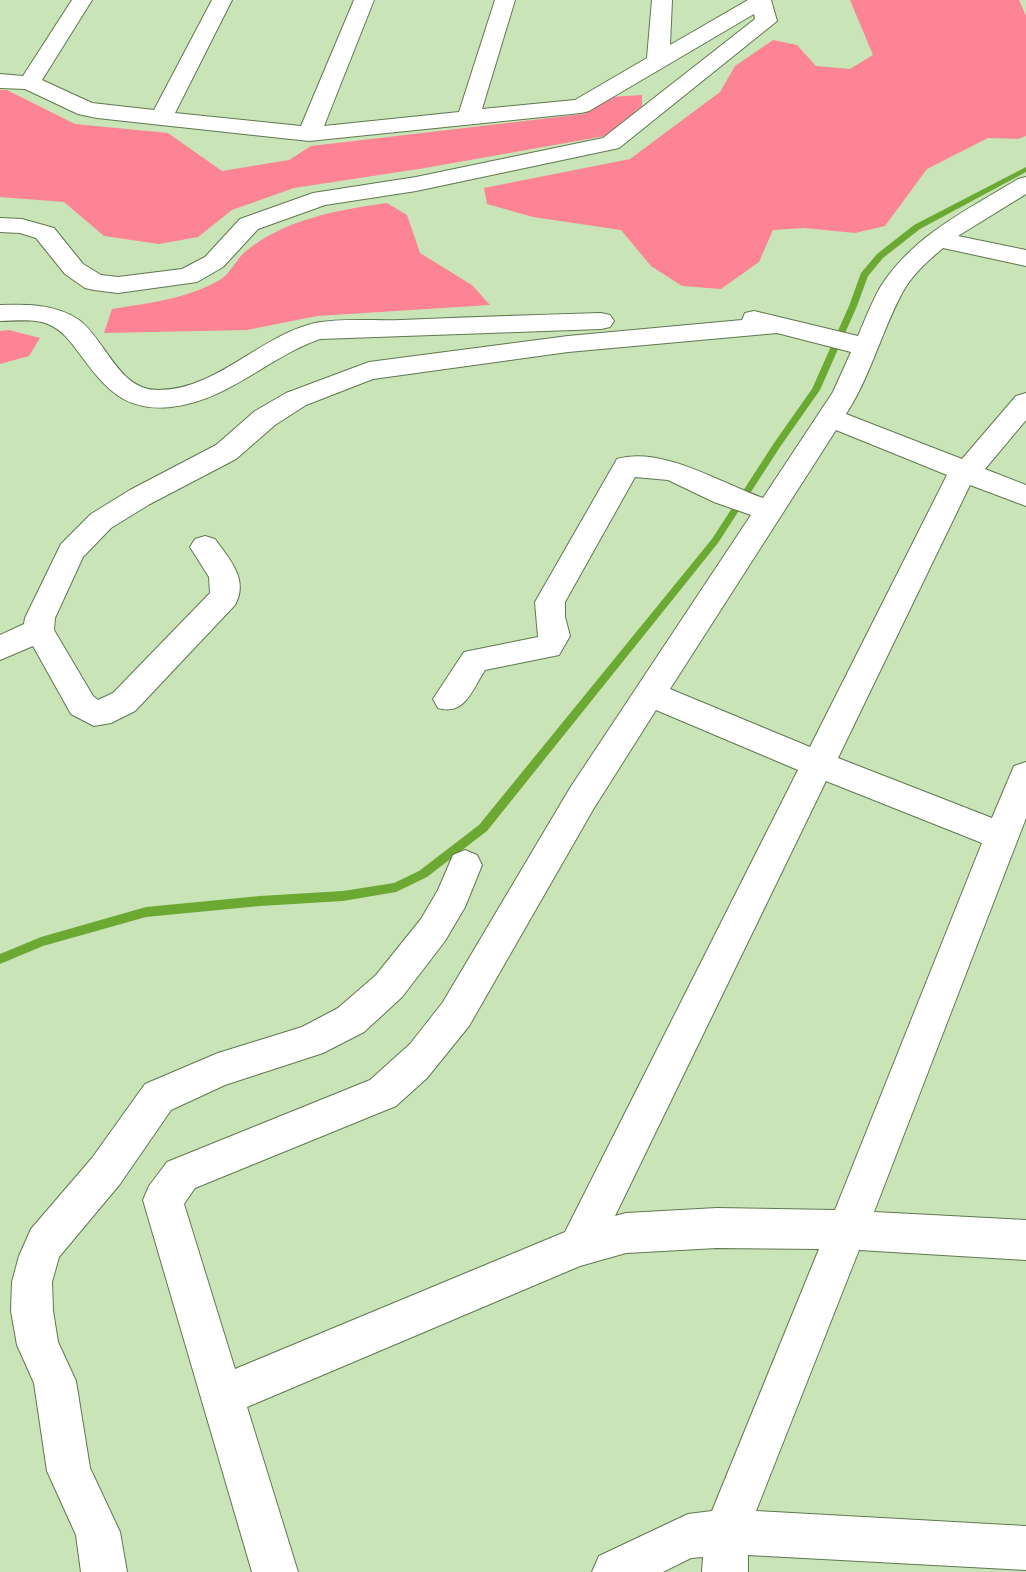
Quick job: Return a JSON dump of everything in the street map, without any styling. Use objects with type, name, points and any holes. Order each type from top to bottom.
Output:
[{"type":"street","points":[[29,83],[82,0]]},
{"type":"street","points":[[162,117],[222,0]]},
{"type":"street","points":[[309,134],[364,0]]},
{"type":"street","points":[[468,118],[505,0]]},
{"type":"street","points":[[658,61],[662,0]]},
{"type":"street","points":[[0,81],[29,83],[86,109],[309,134],[581,106],[761,1],[766,21],[611,143],[416,184],[321,198],[256,220],[244,228],[214,262],[188,276],[118,285],[94,282],[74,269],[45,233],[22,226],[0,225]]},
{"type":"street","points":[[275,1572],[163,1200],[181,1175],[383,1094],[408,1075],[456,1014],[582,798],[764,509],[846,393],[860,345],[901,273],[937,239],[1010,202]]},
{"type":"street","points":[[937,239],[1026,258]]},
{"type":"street","points":[[0,313],[34,313],[59,320],[75,330],[123,390],[140,397],[160,399],[201,391],[289,339],[329,329],[748,317],[860,345]]},
{"type":"street","points":[[205,547],[226,578],[227,589],[224,597],[123,702],[111,710],[94,713],[82,705],[39,630],[40,618],[71,552],[101,521],[226,452],[266,418],[296,399],[369,371],[568,344],[776,325]]},
{"type":"street","points":[[579,1246],[963,471],[970,467],[1026,402]]},
{"type":"street","points":[[829,417],[1026,496]]},
{"type":"street","points":[[449,699],[474,660],[548,647],[555,636],[550,616],[550,602],[627,466],[673,471],[724,495],[764,509]]},
{"type":"street","points":[[0,648],[39,630]]},
{"type":"street","points":[[650,693],[818,764],[1002,836]]},
{"type":"street","points":[[726,1552],[741,1491],[848,1230],[1026,775]]},
{"type":"street","points":[[104,1572],[98,1532],[69,1471],[55,1381],[38,1345],[32,1311],[32,1282],[42,1250],[106,1171],[158,1097],[219,1070],[310,1041],[351,1020],[389,986],[434,930],[453,896],[465,865]]},
{"type":"street","points":[[222,1396],[579,1246],[626,1233],[717,1228],[848,1230],[1026,1240]]},
{"type":"street","points":[[615,1572],[688,1536],[726,1552],[1026,1548]]},
{"type":"shaded area","points":[[850,0],[1019,0],[1026,16],[1026,136],[1018,139],[988,138],[927,169],[885,226],[855,233],[804,228],[773,230],[759,262],[721,289],[682,286],[651,266],[621,230],[533,217],[487,204],[484,188],[630,159],[720,92],[735,66],[773,40],[797,45],[816,66],[850,69],[873,55]]},
{"type":"shaded area","points":[[0,90],[7,90],[75,124],[168,133],[222,171],[289,160],[311,146],[584,114],[610,97],[642,95],[642,106],[605,136],[425,168],[294,188],[232,210],[198,237],[159,244],[104,236],[64,202],[0,197]]},
{"type":"shaded area","points":[[387,203],[407,215],[420,253],[472,285],[490,305],[317,316],[247,330],[104,333],[112,309],[167,300],[205,287],[222,278],[246,251],[278,231],[331,213]]},
{"type":"shaded area","points":[[9,330],[40,338],[29,356],[0,364],[0,331]]},
{"type":"waterway","points":[[0,959],[41,942],[146,912],[343,896],[396,887],[423,874],[483,828],[715,541],[777,445],[816,390],[864,275],[880,256],[917,227],[1026,169]]}]
